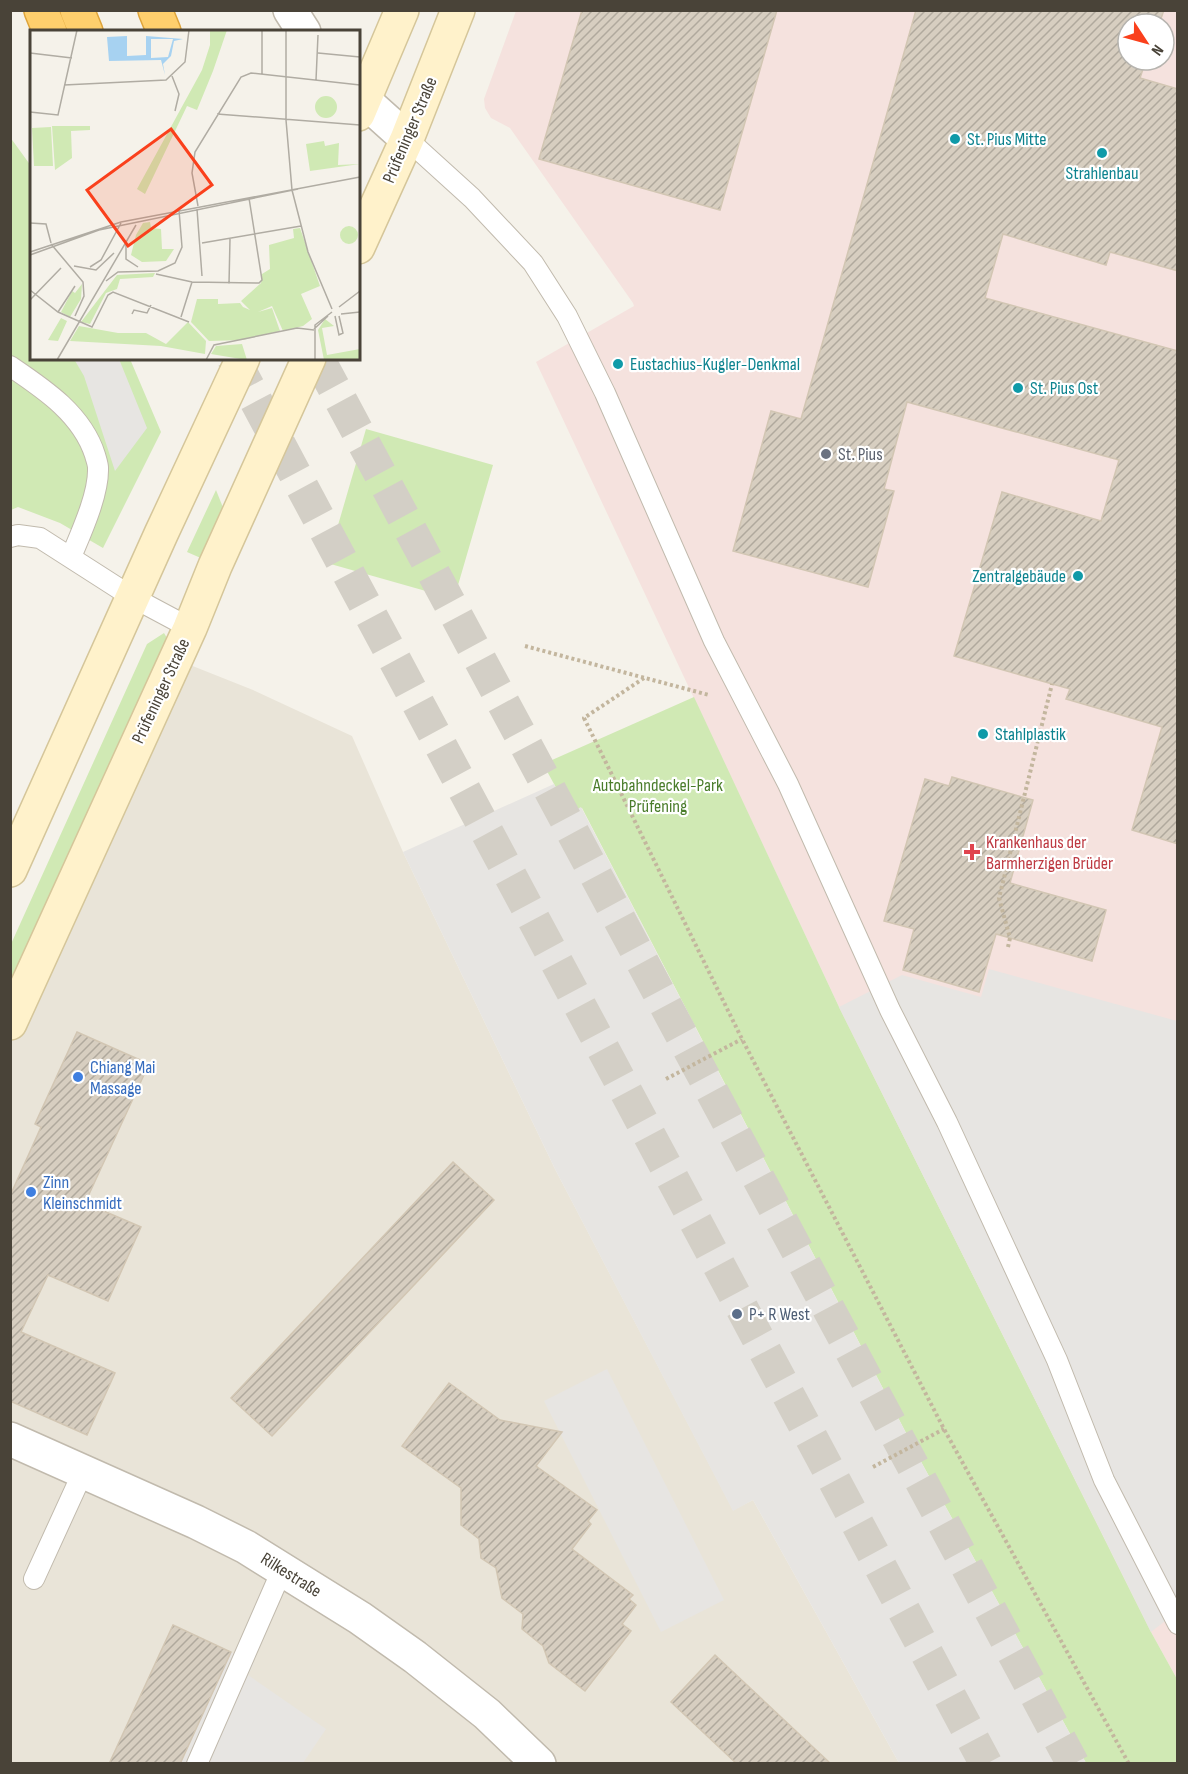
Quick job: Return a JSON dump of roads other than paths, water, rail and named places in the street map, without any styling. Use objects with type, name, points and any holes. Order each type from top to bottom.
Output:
[{"type":"highway","points":[[41,10],[49,30]]},
{"type":"highway","points":[[77,10],[85,30]]},
{"type":"highway","points":[[155,10],[163,30]]},
{"type":"street","points":[[290,10],[303,30]]},
{"type":"street","points":[[402,10],[360,104],[407,139]]},
{"type":"street","name":"Prüfeninger Straße","points":[[360,244],[407,139],[458,10]]},
{"type":"street","points":[[10,870],[132,597],[242,360]]},
{"type":"street","name":"Prüfeninger Straße","points":[[10,1023],[190,628],[215,566],[308,360]]},
{"type":"street","name":"Rilkestraße","points":[[10,1439],[246,1547],[360,1618],[415,1657],[487,1714],[539,1764]]},
{"type":"lane","points":[[407,139],[472,198],[533,263],[567,316],[605,393],[714,642],[788,784],[890,1010],[967,1165],[1057,1360],[1104,1480],[1178,1624]]},
{"type":"lane","points":[[10,366],[54,398],[80,423],[91,444],[99,468],[87,520],[71,556]]},
{"type":"lane","points":[[10,537],[18,535],[40,538],[132,597],[190,628]]},
{"type":"lane","points":[[34,1579],[83,1472]]},
{"type":"lane","points":[[197,1764],[282,1570]]},
{"type":"tunnel","points":[[234,360],[986,1764]]},
{"type":"tunnel","points":[[319,360],[1073,1764]]},
{"type":"place","name":"St. Pius Mitte","points":[[955,139]]},
{"type":"place","name":"Strahlenbau","points":[[1102,153]]},
{"type":"place","name":"Eustachius-Kugler-Denkmal","points":[[618,364]]},
{"type":"place","name":"St. Pius Ost","points":[[1018,388]]},
{"type":"place","name":"St. Pius","points":[[826,454]]},
{"type":"place","name":"Zentralgebäude","points":[[1078,576]]},
{"type":"place","name":"Stahlplastik","points":[[983,734]]},
{"type":"place","name":"Krankenhaus der Barmherzigen Brüder","points":[[972,852]]},
{"type":"place","name":"Chiang Mai Massage","points":[[78,1077]]},
{"type":"place","name":"Zinn Kleinschmidt","points":[[31,1192]]},
{"type":"place","name":"P+ R West","points":[[737,1314]]},
{"type":"park label","name":"Autobahndeckel-Park Prüfening","points":[[658,795]]}]
